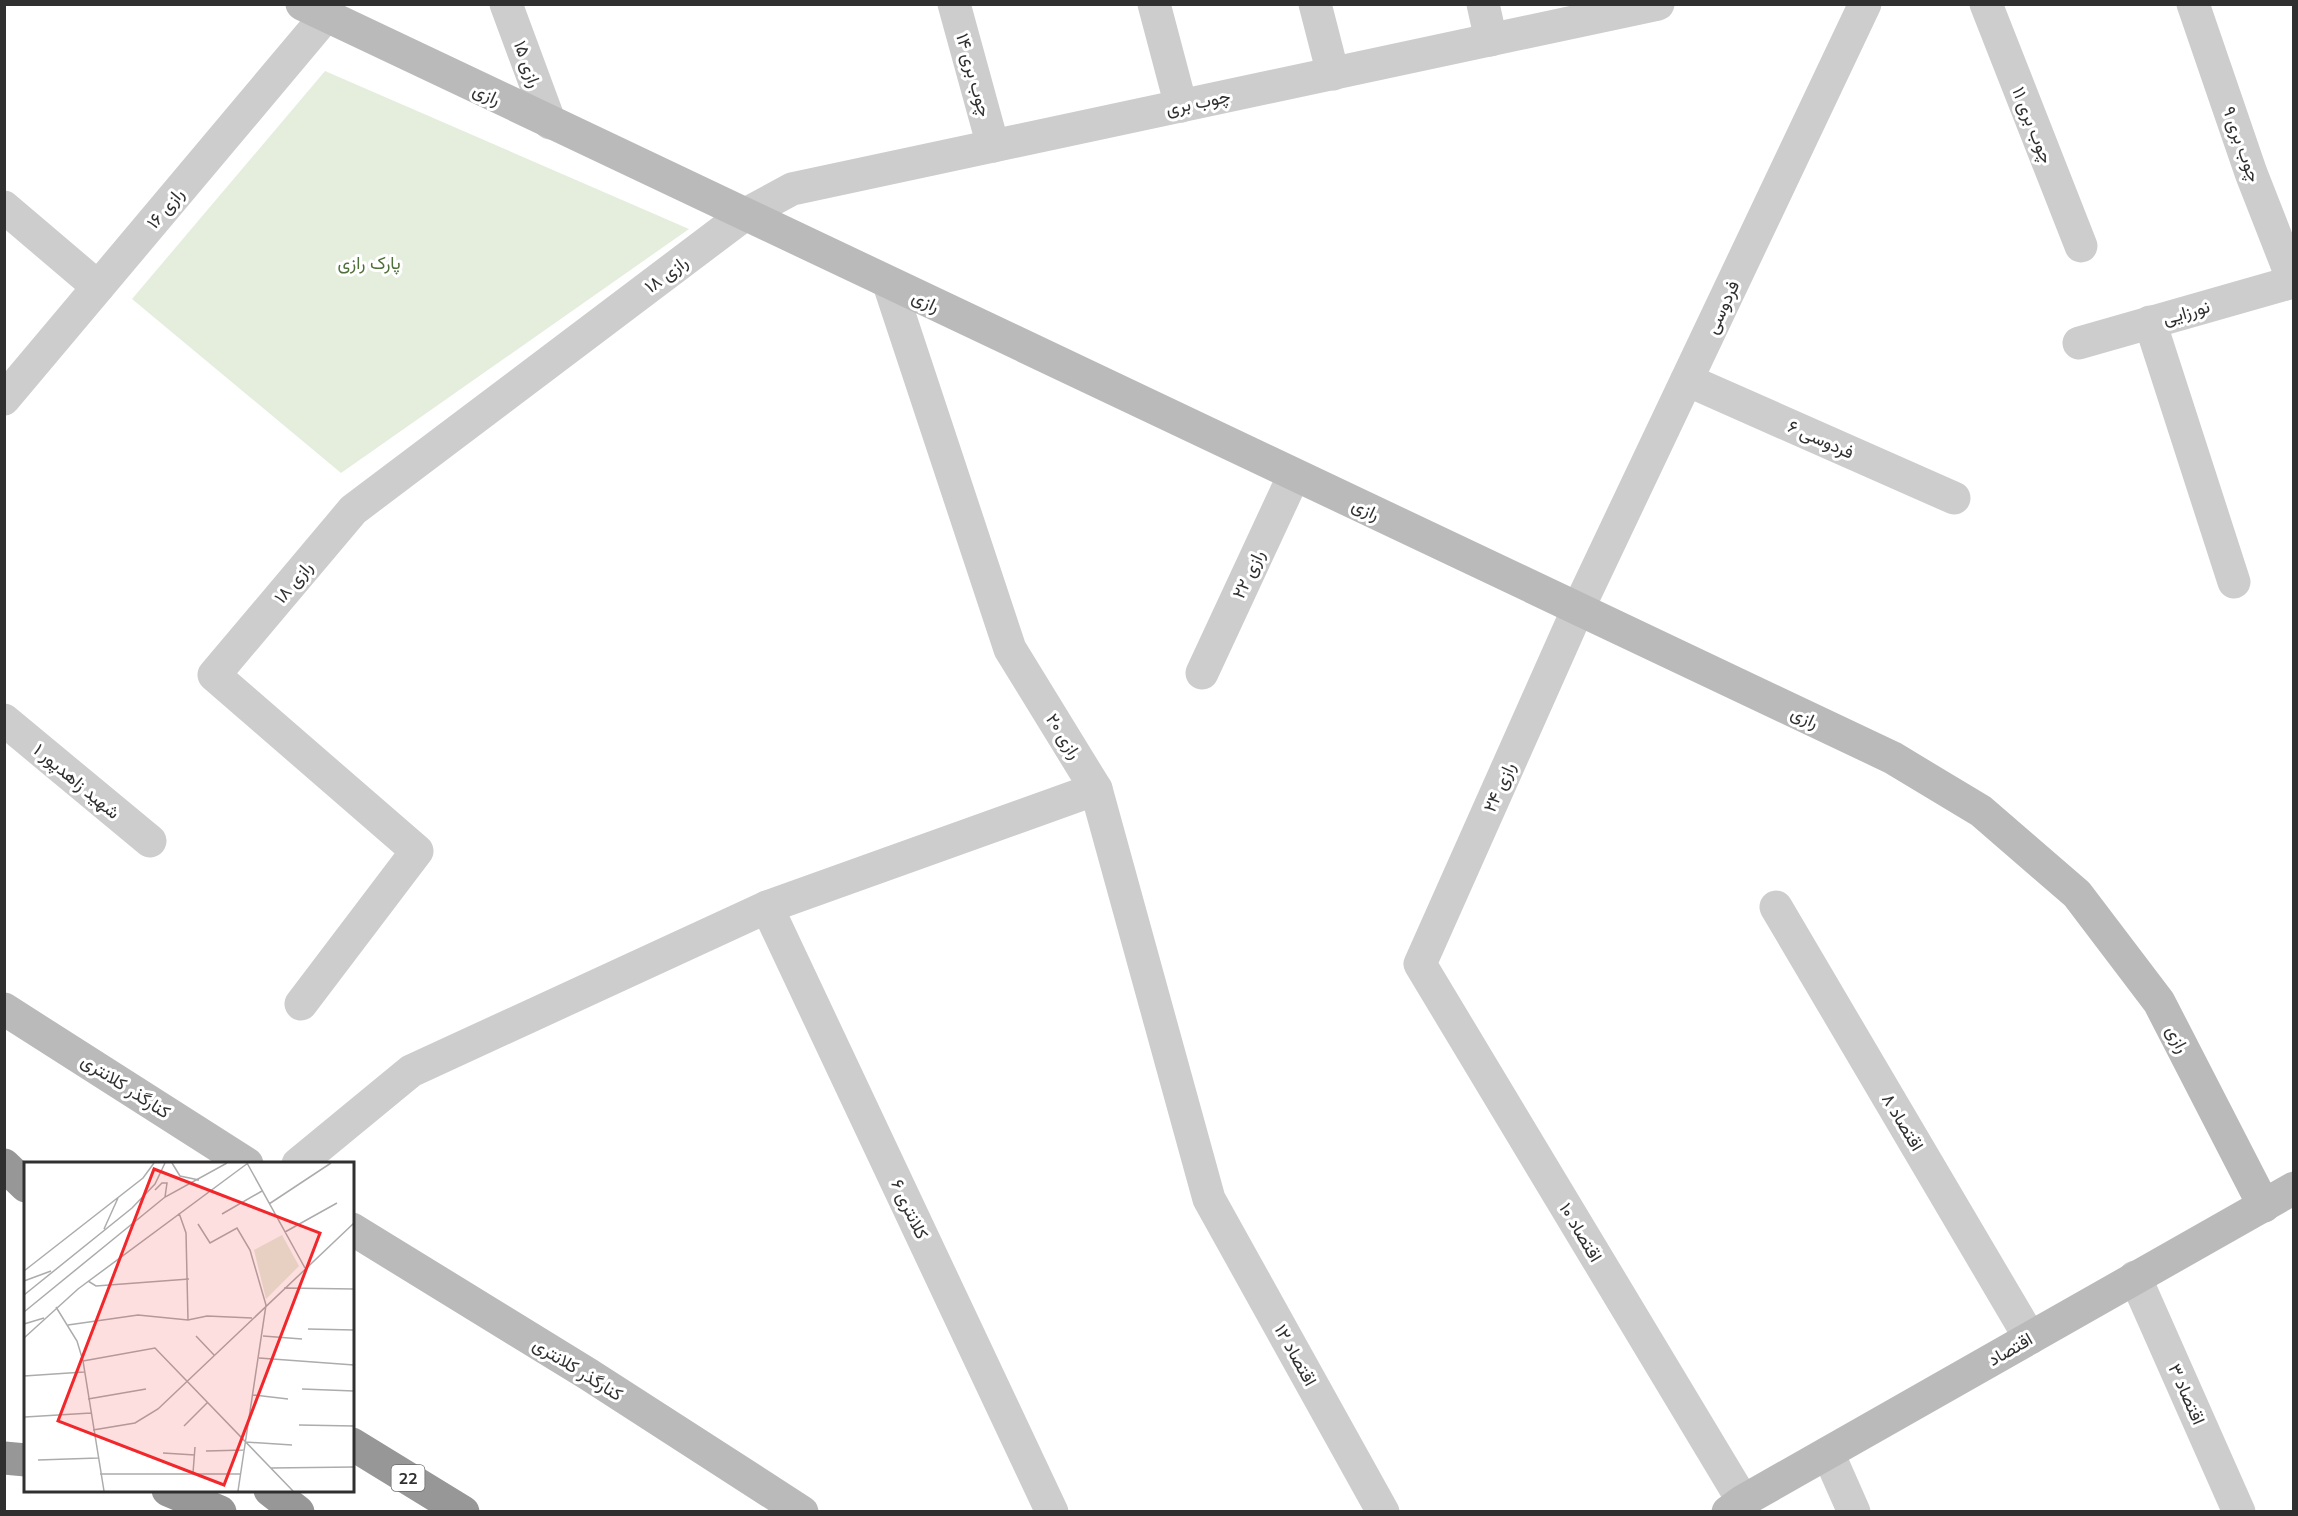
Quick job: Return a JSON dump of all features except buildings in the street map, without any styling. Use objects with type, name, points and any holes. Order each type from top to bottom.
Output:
[{"type":"highway","points":[[4,1165],[24,1184]]},
{"type":"highway","name":"22","points":[[354,1445],[463,1512]]},
{"type":"highway","points":[[4,1458],[24,1460]]},
{"type":"highway","points":[[170,1492],[220,1512]]},
{"type":"highway","points":[[271,1492],[298,1512]]},
{"type":"main road","name":"رازی","points":[[313,11],[1893,758],[1981,811],[2077,894],[2159,1002],[2264,1206]]},
{"type":"main road","name":"کنارگذر کلانتری","points":[[4,1009],[244,1162]]},
{"type":"main road","name":"اقتصاد","points":[[1736,1506],[2294,1188]]},
{"type":"main road","name":"کنارگذر کلانتری","points":[[354,1230],[588,1374],[802,1512]]},
{"type":"street","name":"۱۵ رازی","points":[[506,4],[550,123]]},
{"type":"street","name":"۱۴ چوب بری","points":[[954,4],[993,146]]},
{"type":"street","points":[[1154,4],[1181,106]]},
{"type":"street","points":[[1315,4],[1334,74]]},
{"type":"street","points":[[1483,4],[1491,40]]},
{"type":"street","name":"چوب بری","points":[[744,215],[792,189],[1658,4]]},
{"type":"street","name":"فردوسی","points":[[1578,609],[1865,4]]},
{"type":"street","name":"۱۱ چوب بری","points":[[1986,4],[2081,246]]},
{"type":"street","name":"۹ چوب بری","points":[[2193,4],[2251,173],[2293,283]]},
{"type":"street","name":"رازی ۱۶","points":[[4,399],[99,287],[313,11]]},
{"type":"street","points":[[4,207],[99,287]]},
{"type":"street","name":"رازی ۱۸","points":[[301,1004],[417,851],[214,675],[353,510],[744,215]]},
{"type":"street","name":"نورزایی","points":[[2079,343],[2293,283]]},
{"type":"street","name":"رازی ۲۰","points":[[889,284],[1010,649],[1096,789],[1209,1200]]},
{"type":"street","points":[[2150,322],[2234,582]]},
{"type":"street","name":"فردوسی ۶","points":[[1687,380],[1954,498]]},
{"type":"street","name":"رازی ۲۲","points":[[1202,674],[1294,475]]},
{"type":"street","name":"رازی ۲۴","points":[[1420,964],[1578,609]]},
{"type":"street","name":"۱ شهید زاهدپور","points":[[4,720],[150,841]]},
{"type":"street","points":[[300,1162],[411,1071],[767,907],[1096,789]]},
{"type":"street","name":"کلانتری ۶","points":[[767,907],[1052,1512]]},
{"type":"street","name":"۸ اقتصاد","points":[[1776,907],[2030,1338]]},
{"type":"street","name":"۱۰ اقتصاد","points":[[1420,964],[1736,1506]]},
{"type":"street","name":"۱۲ اقتصاد","points":[[1209,1200],[1383,1512]]},
{"type":"street","name":"۳ اقتصاد","points":[[2135,1277],[2239,1512]]},
{"type":"street","points":[[1827,1453],[1854,1512]]},
{"type":"green space","name":"پارک رازی","points":[[325,71],[689,229],[341,473],[132,299]]}]
